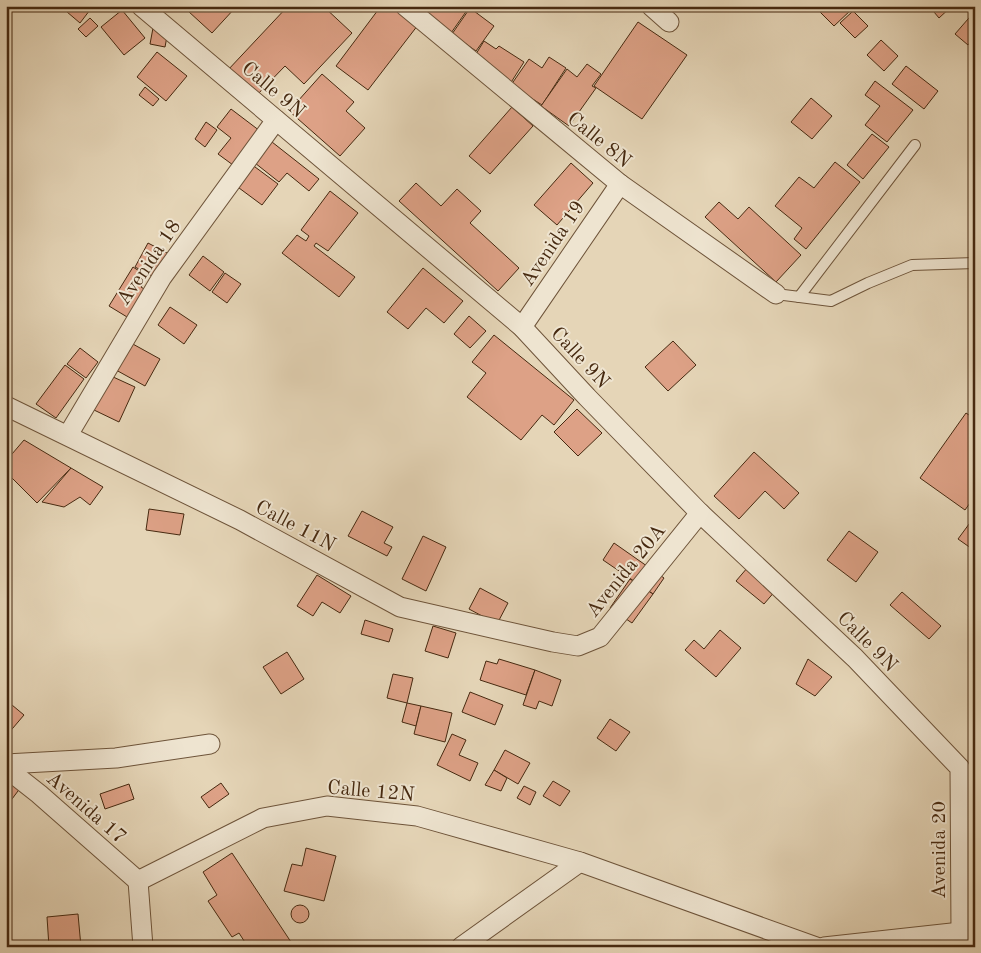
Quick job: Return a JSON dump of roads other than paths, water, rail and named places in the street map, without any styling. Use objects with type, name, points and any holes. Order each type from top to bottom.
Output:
[{"type":"street","name":"Calle 9N","points":[[141,6],[522,327],[586,397],[700,513],[855,658],[960,768]]},
{"type":"street","name":"Calle 8N","points":[[405,6],[620,184],[776,294]]},
{"type":"street","points":[[651,6],[669,22]]},
{"type":"street","name":"Avenida 18","points":[[68,435],[162,277],[276,120]]},
{"type":"street","name":"Avenida 19","points":[[522,327],[620,184]]},
{"type":"street","name":"Calle 11N","points":[[6,406],[240,520],[400,607],[578,646]]},
{"type":"street","name":"Avenida 20A","points":[[578,646],[600,637],[700,513]]},
{"type":"street","points":[[6,764],[116,758],[210,744]]},
{"type":"street","name":"Avenida 17","points":[[6,768],[138,881]]},
{"type":"street","name":"Avenida 20","points":[[960,768],[968,937]]},
{"type":"street","name":"Calle 12N","points":[[138,881],[263,818],[327,806],[417,816],[580,862],[816,947]]},
{"type":"street","points":[[461,947],[580,862]]},
{"type":"street","points":[[138,881],[143,947]]},
{"type":"street","points":[[824,947],[968,937]]},
{"type":"lane","points":[[799,297],[914,145]]},
{"type":"lane","points":[[776,294],[831,301],[912,265],[975,263]]}]
